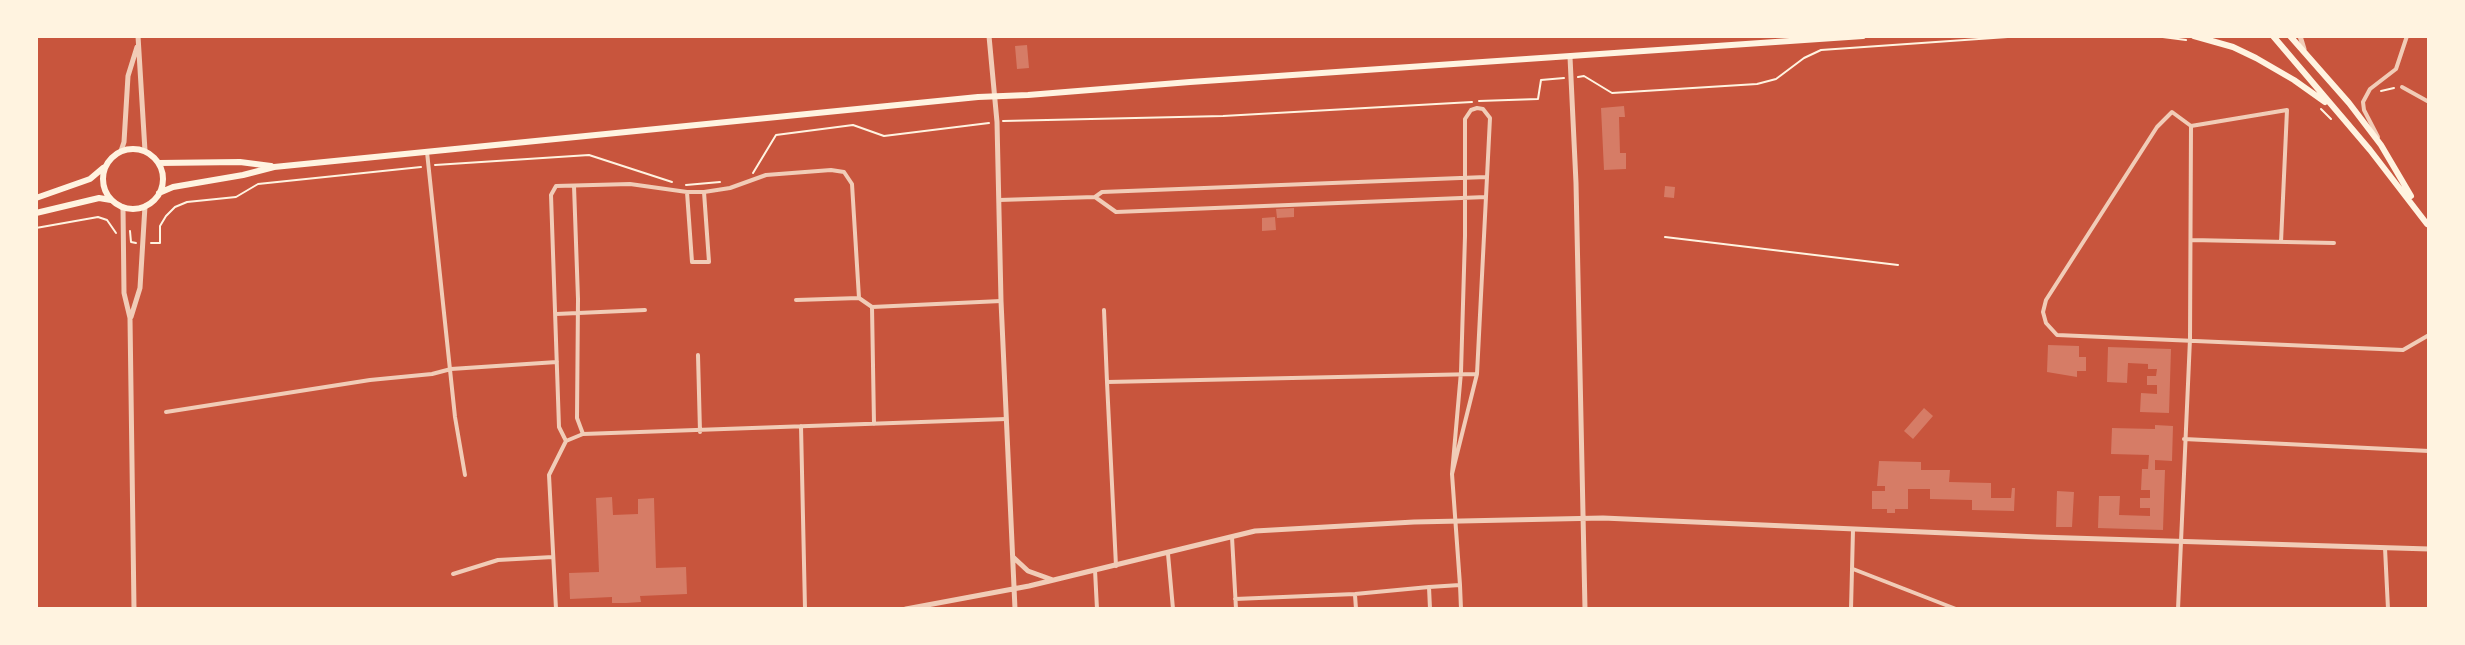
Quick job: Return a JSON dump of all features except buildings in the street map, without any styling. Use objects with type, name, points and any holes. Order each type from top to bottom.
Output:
[{"type":"main road","points":[[36,213],[99,198],[112,200],[130,209],[145,206],[159,193],[173,187],[274,167],[995,96],[1863,36]]},
{"type":"main road","points":[[2194,36],[2233,47],[2256,58],[2335,109]]},
{"type":"main road","points":[[2273,36],[2428,225]]},
{"type":"main road","points":[[2290,36],[2381,145],[2428,225]]},
{"type":"main road","points":[[36,198],[90,179],[121,151],[133,148],[145,151],[159,163],[163,178],[159,193]]},
{"type":"main road","points":[[159,163],[240,162],[274,167]]},
{"type":"main road","points":[[106,165],[103,184],[112,200]]},
{"type":"street","points":[[138,36],[145,151]]},
{"type":"street","points":[[989,36],[995,96],[1015,609]]},
{"type":"street","points":[[2300,36],[2309,57]]},
{"type":"street","points":[[2381,145],[2363,102],[2370,89],[2396,69],[2407,36]]},
{"type":"street","points":[[121,151],[128,76],[137,46]]},
{"type":"street","points":[[1570,57],[1576,183],[1585,609]]},
{"type":"street","points":[[2402,87],[2429,102]]},
{"type":"street","points":[[1452,474],[1477,374],[1490,118],[1477,108],[1471,110],[1465,119],[1461,372],[1452,474],[1461,609]]},
{"type":"street","points":[[2281,242],[2287,110],[2191,126],[2172,112],[2157,127],[2046,300],[2043,312],[2046,323],[2057,335],[2403,350],[2429,335]]},
{"type":"street","points":[[2178,609],[2190,339],[2191,126]]},
{"type":"street","points":[[427,152],[455,417],[465,475]]},
{"type":"street","points":[[566,441],[559,427],[551,195],[556,186],[630,184],[704,192],[730,188],[766,175],[831,170],[844,172],[852,184],[859,298]]},
{"type":"street","points":[[999,200],[1095,197],[1102,192],[1486,177]]},
{"type":"street","points":[[574,186],[577,418],[583,434]]},
{"type":"street","points":[[687,192],[692,262],[709,262],[704,192]]},
{"type":"street","points":[[1095,197],[1116,212],[1486,197]]},
{"type":"street","points":[[130,318],[140,288],[145,206]]},
{"type":"street","points":[[123,207],[124,293],[130,318],[134,609]]},
{"type":"street","points":[[2191,240],[2334,243]]},
{"type":"street","points":[[796,300],[859,298],[872,307],[1001,301]]},
{"type":"street","points":[[872,307],[874,424]]},
{"type":"street","points":[[556,314],[645,310]]},
{"type":"street","points":[[1104,310],[1116,566]]},
{"type":"street","points":[[698,355],[700,432]]},
{"type":"street","points":[[166,412],[451,369],[557,362]]},
{"type":"street","points":[[1107,382],[1477,374]]},
{"type":"street","points":[[556,609],[549,475],[566,441],[583,434],[1006,419]]},
{"type":"street","points":[[801,426],[805,609]]},
{"type":"street","points":[[2184,439],[2429,451]]},
{"type":"street","points":[[906,609],[1014,589],[1255,531],[1315,526],[1582,519],[2429,549]]},
{"type":"street","points":[[1851,609],[1853,530]]},
{"type":"street","points":[[1232,537],[1236,609]]},
{"type":"street","points":[[2385,548],[2388,609]]},
{"type":"street","points":[[1168,554],[1173,609]]},
{"type":"street","points":[[453,574],[498,560],[553,557]]},
{"type":"street","points":[[1013,557],[1028,571],[1053,580]]},
{"type":"street","points":[[1853,569],[1956,609]]},
{"type":"street","points":[[1095,570],[1097,609]]},
{"type":"street","points":[[1235,599],[1355,594],[1460,585]]},
{"type":"street","points":[[1429,587],[1430,609]]},
{"type":"street","points":[[1355,594],[1356,609]]},
{"type":"path","points":[[1014,120],[1223,116],[1538,99],[1541,80],[1584,76],[1612,93],[1757,84],[1776,79],[1804,58],[1821,50],[2022,36]]},
{"type":"path","points":[[753,173],[776,135],[853,125],[884,136],[980,124]]},
{"type":"path","points":[[36,228],[98,217],[114,227],[114,233],[132,231],[131,242],[160,243],[160,226],[175,207],[187,202],[236,197],[258,184],[427,166],[589,155],[685,185],[723,182]]},
{"type":"path","points":[[1665,237],[1898,265]]}]
